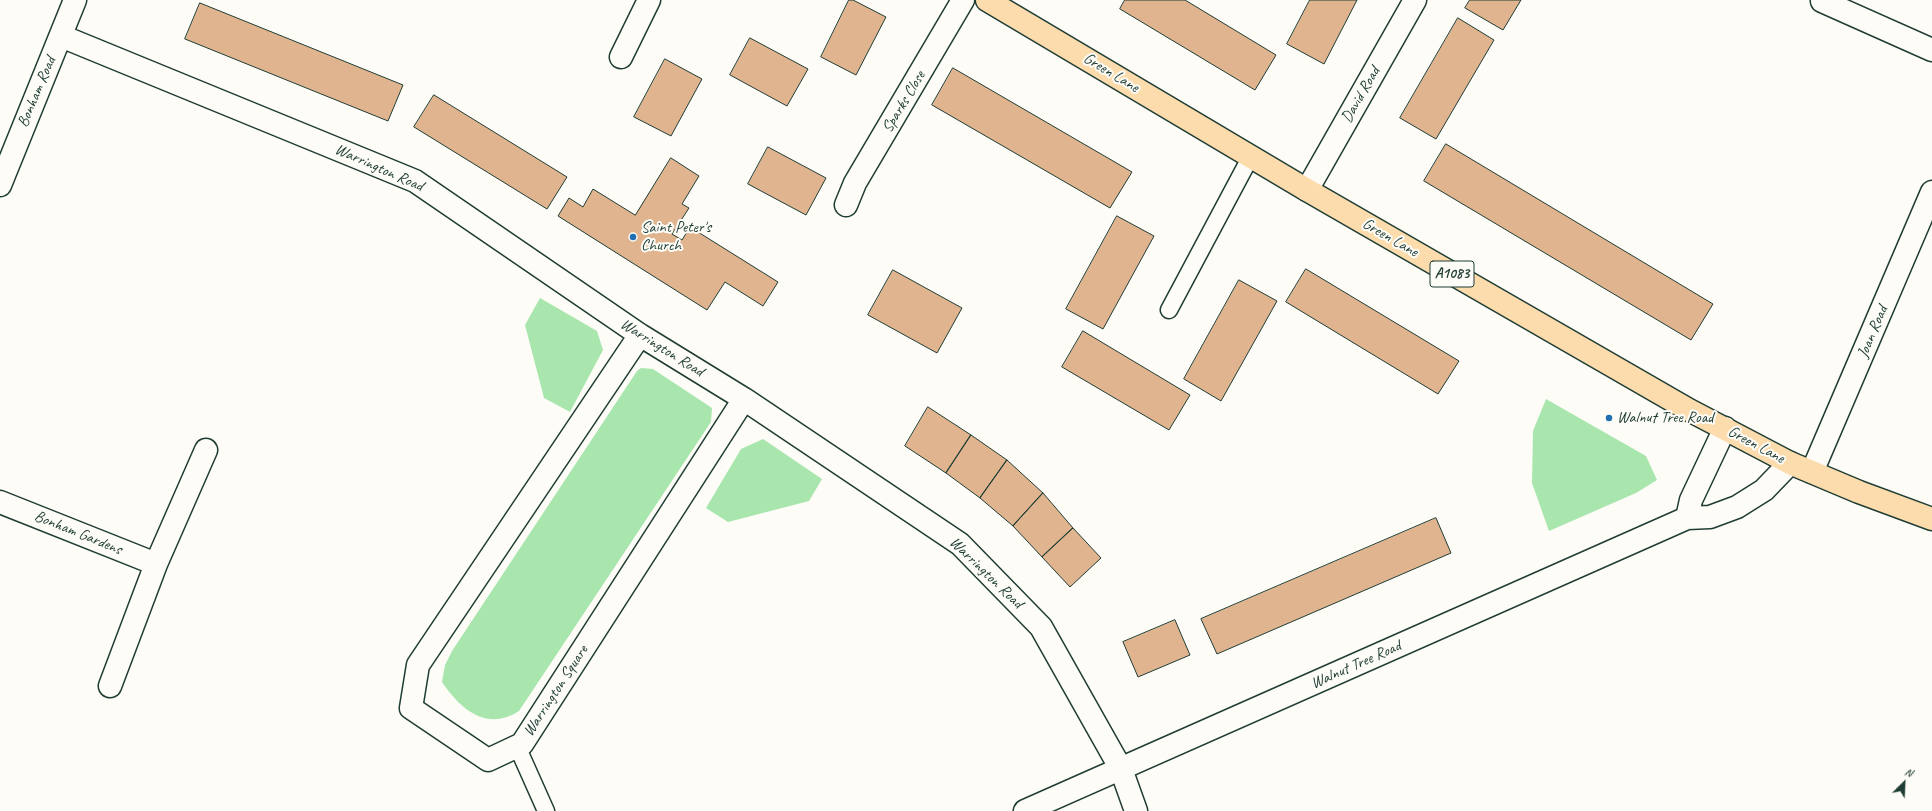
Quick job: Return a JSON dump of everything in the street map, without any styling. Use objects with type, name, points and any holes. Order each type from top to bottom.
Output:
[{"type":"main road","name":"Green Lane","points":[[987,0],[1307,190],[1590,354],[1790,463],[1859,492],[1932,519]]},
{"type":"street","name":"Bonham Road","points":[[0,185],[75,0]]},
{"type":"street","points":[[621,57],[649,0]]},
{"type":"street","name":"Sparks Close","points":[[846,205],[855,183],[963,0]]},
{"type":"street","name":"David Road","points":[[1307,190],[1415,0]]},
{"type":"street","points":[[1822,1],[1932,50]]},
{"type":"street","name":"Warrington Road","points":[[61,36],[415,181],[640,335],[744,399],[960,544],[1040,627],[1121,769],[1136,811]]},
{"type":"street","name":"Joan Road","points":[[1812,472],[1932,192]]},
{"type":"street","name":"Warrington Square","points":[[640,335],[418,665],[411,708],[488,760],[522,744],[744,399]]},
{"type":"street","points":[[1687,518],[1691,500],[1725,428]]},
{"type":"street","points":[[110,686],[156,564],[206,450]]},
{"type":"street","name":"Walnut Tree Road","points":[[1025,811],[1687,518],[1710,517],[1737,507],[1764,490],[1790,463]]},
{"type":"street","name":"Bonham Gardens","points":[[0,502],[156,564]]},
{"type":"lane","points":[[1169,310],[1251,156]]},
{"type":"lane","points":[[517,746],[546,811]]},
{"type":"green space","points":[[540,298],[597,331],[603,350],[570,412],[544,398],[525,325]]},
{"type":"green space","points":[[641,368],[653,369],[712,408],[711,422],[519,711],[507,717],[496,719],[485,718],[475,714],[466,709],[457,701],[442,682],[445,665],[452,651],[637,371]]},
{"type":"green space","points":[[1546,399],[1646,456],[1657,480],[1636,493],[1549,531],[1532,483],[1533,431]]},
{"type":"green space","points":[[763,439],[822,479],[809,501],[728,522],[706,508],[741,449]]},
{"type":"building","points":[[849,0],[853,0],[886,17],[856,75],[821,57]]},
{"type":"building","points":[[1125,0],[1185,0],[1276,55],[1255,90],[1120,9]]},
{"type":"building","points":[[1310,0],[1357,0],[1324,64],[1287,44]]},
{"type":"building","points":[[1470,0],[1521,0],[1503,30],[1465,8]]},
{"type":"building","points":[[200,3],[403,85],[388,121],[185,39]]},
{"type":"building","points":[[1458,18],[1494,40],[1436,139],[1400,118]]},
{"type":"building","points":[[750,38],[808,69],[787,106],[730,75]]},
{"type":"building","points":[[665,59],[702,79],[671,136],[634,117]]},
{"type":"building","points":[[953,68],[1132,172],[1110,208],[932,105]]},
{"type":"building","points":[[434,95],[567,177],[547,209],[414,127]]},
{"type":"building","points":[[1446,144],[1713,304],[1691,340],[1424,181]]},
{"type":"building","points":[[768,147],[826,178],[806,215],[748,184]]},
{"type":"building","name":"Saint Peter's Church","points":[[671,158],[699,176],[682,204],[689,208],[672,234],[682,240],[690,227],[778,282],[763,306],[725,282],[707,310],[558,216],[569,198],[583,207],[593,189],[635,215]]},
{"type":"building","points":[[1117,216],[1154,236],[1103,329],[1066,309]]},
{"type":"building","points":[[1306,269],[1459,361],[1438,394],[1286,302]]},
{"type":"building","points":[[893,270],[962,308],[937,353],[868,315]]},
{"type":"building","points":[[1239,280],[1277,301],[1221,401],[1184,379]]},
{"type":"building","points":[[1083,331],[1190,395],[1169,430],[1062,367]]},
{"type":"building","points":[[928,407],[971,435],[946,473],[905,446]]},
{"type":"building","points":[[971,435],[1007,460],[980,498],[946,473]]},
{"type":"building","points":[[1007,460],[1043,493],[1013,526],[980,498]]},
{"type":"building","points":[[1043,493],[1073,528],[1042,557],[1013,526]]},
{"type":"building","points":[[1436,518],[1451,553],[1217,654],[1201,619]]},
{"type":"building","points":[[1073,528],[1101,558],[1070,587],[1042,557]]},
{"type":"building","points":[[1175,620],[1190,655],[1138,677],[1123,642]]},
{"type":"place","name":"Saint Peter's Church","points":[[633,237]]},
{"type":"place","name":"Walnut Tree Road","points":[[1609,418]]}]
